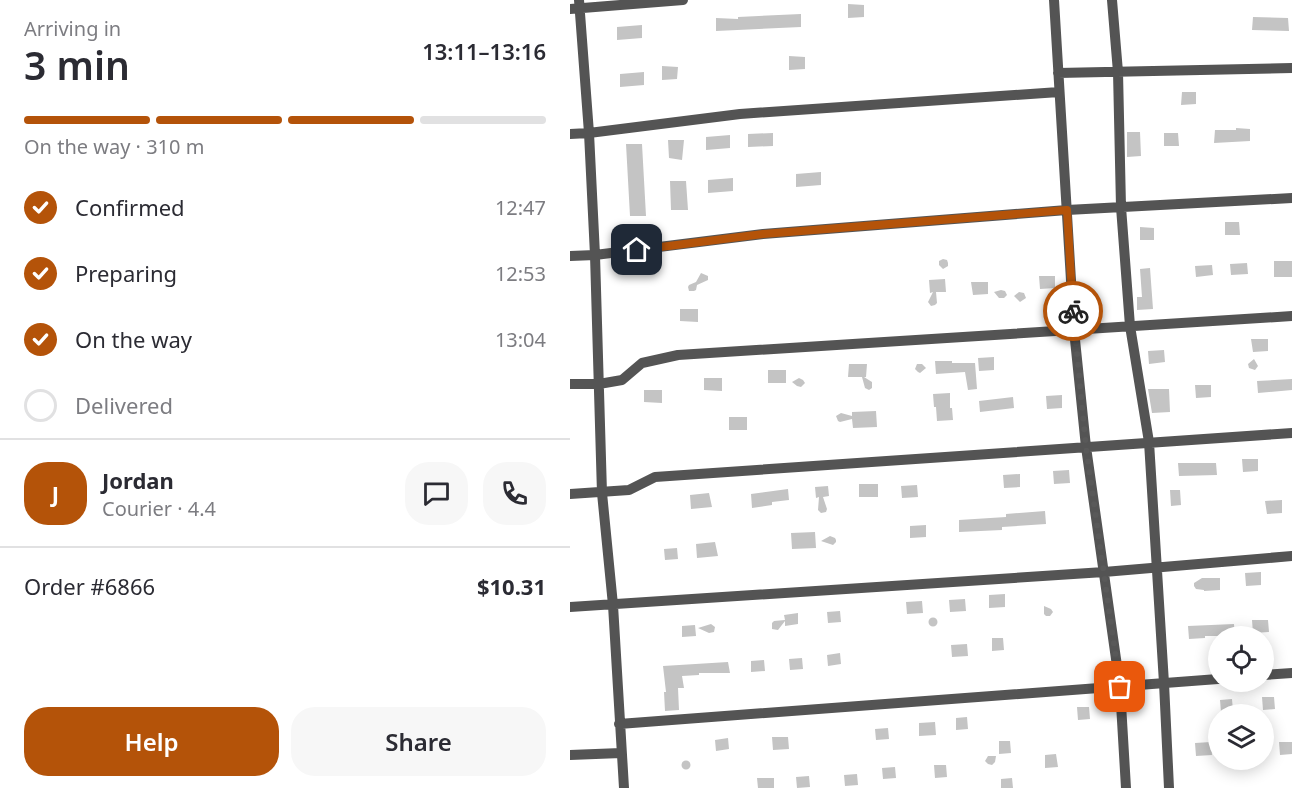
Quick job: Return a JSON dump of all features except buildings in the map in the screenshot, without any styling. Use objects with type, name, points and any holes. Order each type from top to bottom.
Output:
[{"type":"street","points":[[624,788],[613,605],[602,493],[589,133],[576,6],[683,0]]},
{"type":"street","points":[[1054,0],[1074,330],[1086,447],[1120,687],[1126,788]]},
{"type":"street","points":[[1113,0],[1119,72],[1120,207],[1130,326],[1149,442],[1169,788]]},
{"type":"street","points":[[1058,73],[1292,68]]},
{"type":"street","points":[[570,134],[740,114],[1059,92]]},
{"type":"street","points":[[570,256],[595,255],[763,234],[1067,210],[1292,198]]},
{"type":"street","points":[[570,384],[599,384],[622,380],[642,363],[678,355],[1292,316]]},
{"type":"street","points":[[570,494],[629,490],[655,477],[1292,433]]},
{"type":"street","points":[[570,607],[1104,572],[1292,556]]},
{"type":"street","points":[[1274,674],[1292,673]]},
{"type":"street","points":[[620,724],[1208,680]]},
{"type":"street","points":[[570,755],[621,753]]},
{"type":"way so far","points":[[1073,311],[1086,447],[1120,687]]},
{"type":"route","points":[[637,250],[763,234],[1067,210],[1073,311]]}]
